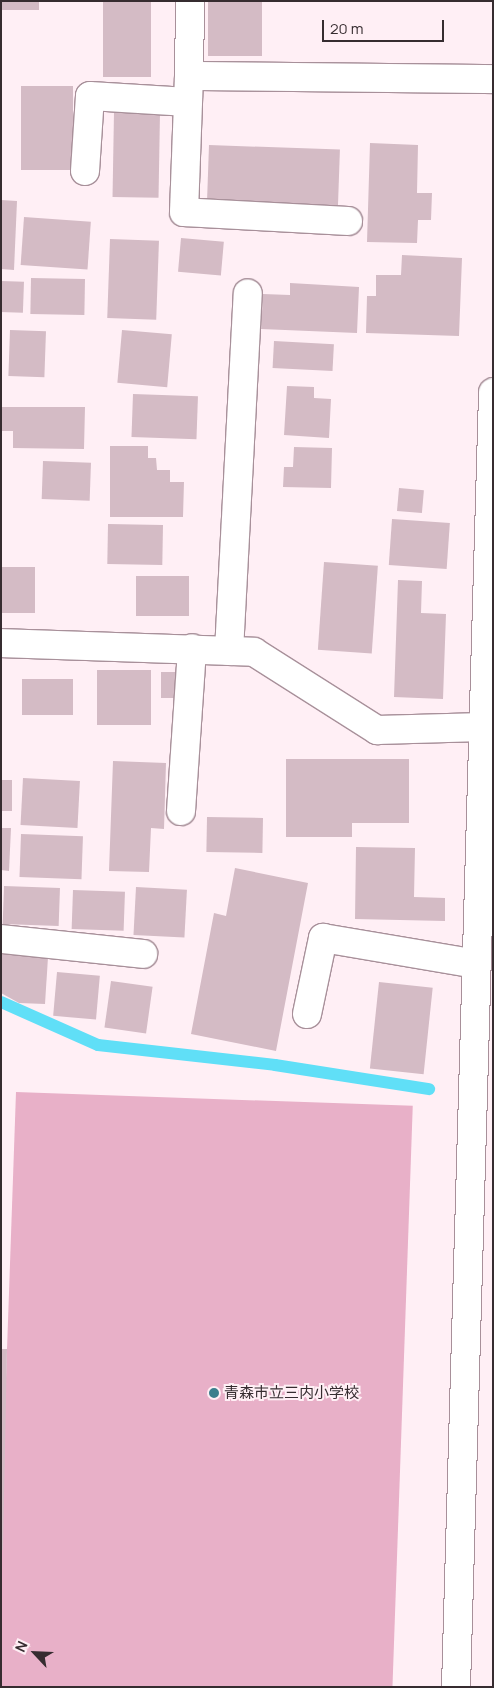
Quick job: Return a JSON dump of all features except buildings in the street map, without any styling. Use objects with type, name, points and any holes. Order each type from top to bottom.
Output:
[{"type":"street","points":[[190,1],[189,89],[184,212],[348,221]]},
{"type":"street","points":[[85,171],[90,96],[189,89],[493,79]]},
{"type":"street","points":[[229,651],[248,294]]},
{"type":"street","points":[[456,1687],[484,1005],[476,964],[485,892],[486,720],[493,393]]},
{"type":"street","points":[[1,643],[192,648],[254,652],[377,730],[486,720]]},
{"type":"street","points":[[181,811],[192,648]]},
{"type":"street","points":[[307,1014],[323,938],[476,964]]},
{"type":"street","points":[[1,939],[143,954]]},
{"type":"shaded area","name":"青森市立三内小学校","points":[[16,1092],[413,1106],[392,1687],[1,1687],[1,1522]]},
{"type":"waterway","points":[[1,1002],[98,1045],[275,1065],[429,1089]]},
{"type":"place","name":"青森市立三内小学校","points":[[214,1393]]}]
